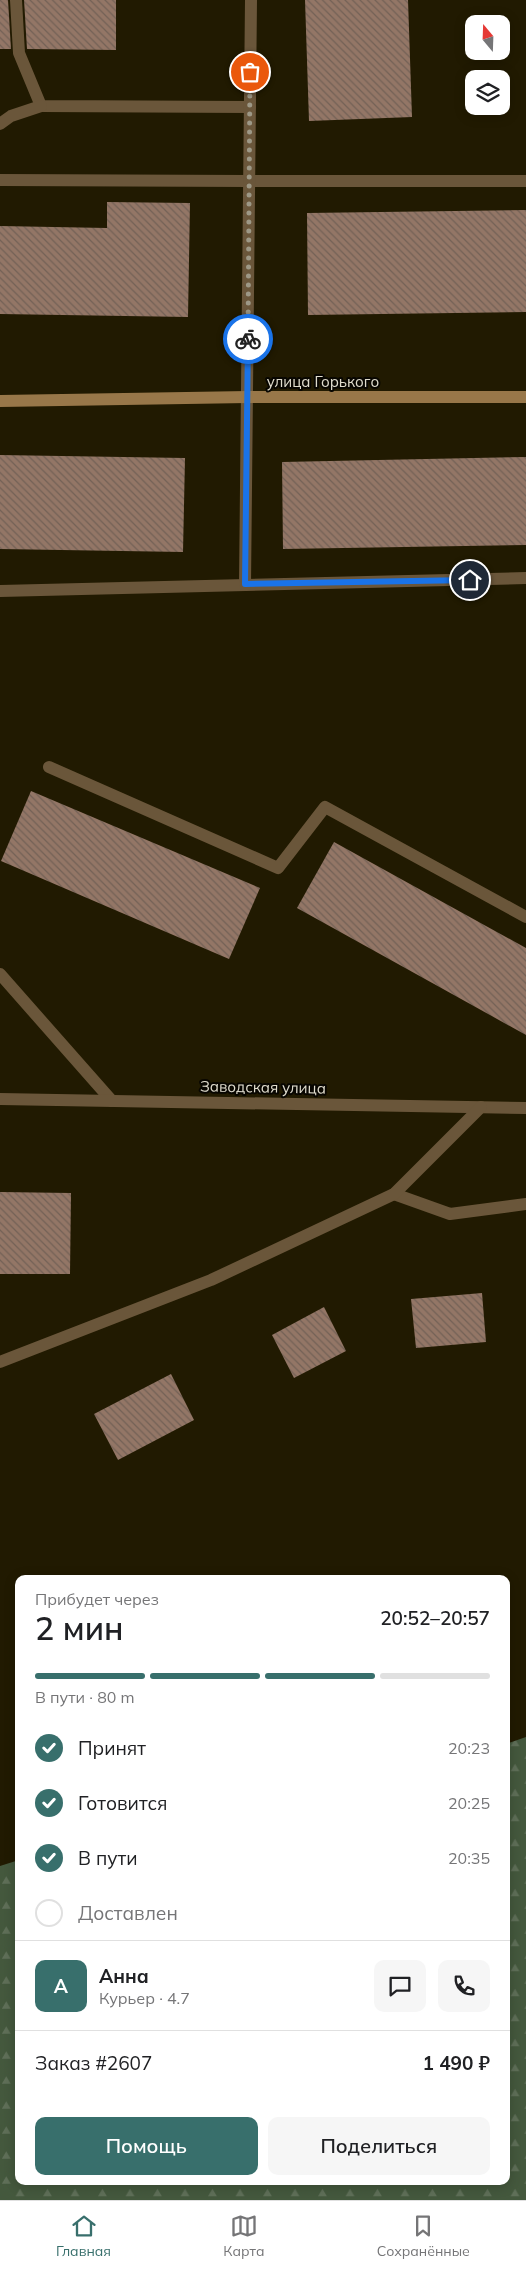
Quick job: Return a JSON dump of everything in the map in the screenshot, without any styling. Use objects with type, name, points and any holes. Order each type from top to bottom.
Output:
[{"type":"main road","name":"улица Горького","points":[[0,401],[248,397],[526,397]]},
{"type":"street","points":[[16,0],[19,53],[41,106]]},
{"type":"street","points":[[245,584],[251,0]]},
{"type":"street","points":[[0,124],[11,116],[41,106],[250,107]]},
{"type":"street","points":[[0,180],[526,181]]},
{"type":"street","points":[[0,591],[526,578]]},
{"type":"street","points":[[48,767],[278,868],[325,807],[526,917]]},
{"type":"street","points":[[0,974],[112,1101]]},
{"type":"street","name":"Заводская улица","points":[[0,1099],[526,1108]]},
{"type":"street","points":[[0,1362],[211,1280],[394,1194],[481,1107]]},
{"type":"street","points":[[394,1194],[450,1214],[526,1204]]},
{"type":"green space","points":[[526,1737],[526,2200],[0,2200],[0,1866],[15,1861],[15,2185],[510,2185],[510,1743]]},
{"type":"building","points":[[0,0],[8,0],[11,49],[0,49]]},
{"type":"building","points":[[24,0],[116,0],[116,50],[27,49]]},
{"type":"building","points":[[305,0],[408,0],[412,117],[309,121]]},
{"type":"building","points":[[107,202],[190,203],[188,317],[0,314],[0,226],[107,228]]},
{"type":"building","points":[[526,210],[526,312],[308,315],[307,213]]},
{"type":"building","points":[[0,455],[185,458],[183,552],[0,549]]},
{"type":"building","points":[[526,457],[526,545],[283,549],[282,462]]},
{"type":"building","points":[[31,791],[260,888],[229,959],[1,861]]},
{"type":"building","points":[[334,842],[526,948],[526,1035],[297,908]]},
{"type":"building","points":[[0,1192],[71,1193],[70,1274],[0,1274]]},
{"type":"building","points":[[482,1293],[486,1342],[416,1348],[411,1299]]},
{"type":"building","points":[[324,1307],[346,1351],[294,1378],[272,1335]]},
{"type":"building","points":[[171,1374],[194,1420],[118,1460],[94,1414]]},
{"type":"way so far","points":[[248,339],[250,72]]},
{"type":"route","points":[[248,339],[245,584],[470,580]]}]
